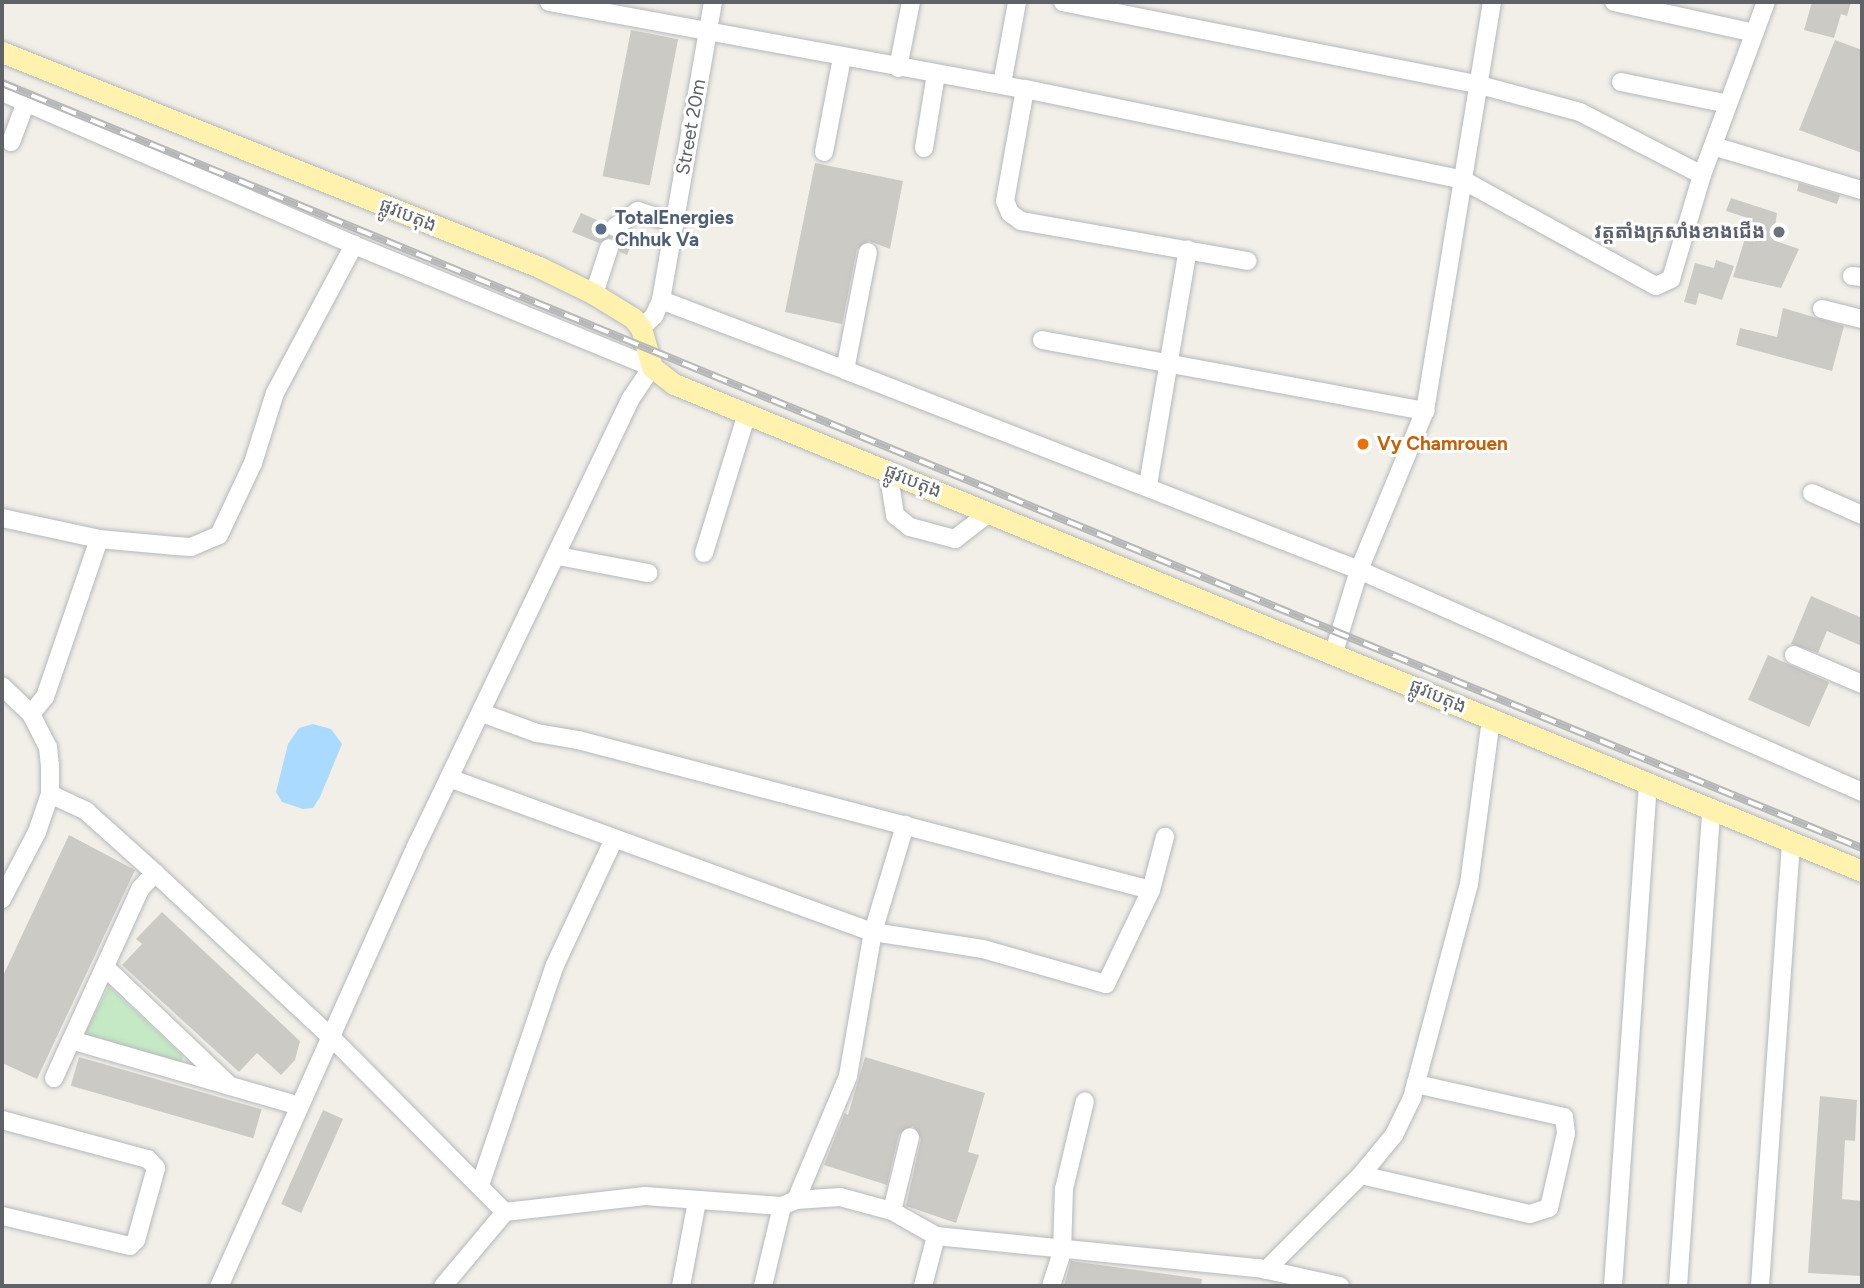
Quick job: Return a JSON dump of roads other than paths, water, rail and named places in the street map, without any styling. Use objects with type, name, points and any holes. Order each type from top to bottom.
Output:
[{"type":"main road","name":"ផ្លូវបេតុង","points":[[2,52],[526,262],[622,309],[641,328]]},
{"type":"main road","points":[[641,328],[652,367]]},
{"type":"main road","name":"ផ្លូវបេតុង","points":[[652,367],[674,384],[1334,652],[1862,871]]},
{"type":"street","points":[[549,2],[842,58],[1002,84],[1461,179],[1656,286],[1671,279],[1702,176],[1766,2]]},
{"type":"street","name":"Street 20m","points":[[641,328],[654,316],[661,300],[713,2]]},
{"type":"street","points":[[898,68],[911,2]]},
{"type":"street","points":[[1002,84],[1017,2]]},
{"type":"street","points":[[1063,2],[1476,83],[1580,112],[1702,176]]},
{"type":"street","points":[[1334,652],[1359,570],[1425,411],[1476,83],[1492,2]]},
{"type":"street","points":[[1614,2],[1755,33]]},
{"type":"street","points":[[824,152],[842,58]]},
{"type":"street","points":[[924,148],[936,74]]},
{"type":"street","points":[[1621,82],[1728,104]]},
{"type":"street","points":[[1025,89],[1005,201],[1010,213],[1021,220],[1248,261]]},
{"type":"street","points":[[2,92],[354,245],[652,367],[631,398],[558,556],[449,778],[219,1286]]},
{"type":"street","points":[[11,142],[26,102]]},
{"type":"street","points":[[1713,146],[1862,190]]},
{"type":"street","points":[[615,228],[638,211],[674,223]]},
{"type":"street","points":[[2,518],[99,539],[191,547],[219,535],[253,463],[275,393],[354,245]]},
{"type":"street","points":[[594,294],[609,248]]},
{"type":"street","points":[[1148,485],[1166,365],[1188,249]]},
{"type":"street","points":[[845,370],[868,252]]},
{"type":"street","points":[[661,300],[1148,485],[1359,570],[1862,792]]},
{"type":"street","points":[[1822,309],[1862,319]]},
{"type":"street","points":[[1042,341],[1425,411]]},
{"type":"street","points":[[704,553],[747,413]]},
{"type":"street","points":[[888,470],[895,515],[911,527],[955,539],[990,512]]},
{"type":"street","points":[[1812,493],[1862,515]]},
{"type":"street","points":[[31,713],[45,698],[99,539]]},
{"type":"street","points":[[558,556],[648,573]]},
{"type":"street","points":[[1794,655],[1862,684]]},
{"type":"street","points":[[2,686],[31,713],[48,747],[50,794],[37,832],[2,899]]},
{"type":"street","points":[[482,713],[537,733],[579,740],[1151,890]]},
{"type":"street","points":[[1266,1270],[1361,1175],[1394,1135],[1416,1084],[1469,884],[1491,719]]},
{"type":"street","points":[[449,778],[873,932],[983,949],[1106,984],[1151,890],[1165,837]]},
{"type":"street","points":[[1612,1286],[1647,783]]},
{"type":"street","points":[[50,794],[86,811],[155,873],[331,1037],[505,1212]]},
{"type":"street","points":[[1678,1286],[1711,809]]},
{"type":"street","points":[[763,1286],[789,1203],[848,1076],[873,932],[905,825]]},
{"type":"street","points":[[480,1185],[555,965],[614,839]]},
{"type":"street","points":[[1760,1286],[1791,842]]},
{"type":"street","points":[[54,1078],[140,889],[155,873]]},
{"type":"street","points":[[105,967],[229,1086]]},
{"type":"street","points":[[71,1040],[300,1106]]},
{"type":"street","points":[[1361,1175],[1530,1214],[1543,1213],[1549,1208],[1566,1133],[1564,1117],[1416,1084]]},
{"type":"street","points":[[1051,1286],[1062,1252],[1064,1189],[1085,1101]]},
{"type":"street","points":[[2,1120],[148,1159],[156,1168],[136,1240],[130,1246],[2,1216]]},
{"type":"street","points":[[892,1211],[910,1137]]},
{"type":"street","points":[[443,1286],[505,1212],[645,1196],[697,1201],[789,1203],[840,1197],[892,1211],[936,1237],[1062,1252],[1089,1250],[1266,1270],[1340,1286]]},
{"type":"street","points":[[681,1286],[697,1201]]},
{"type":"street","points":[[923,1286],[936,1237]]},
{"type":"water","points":[[313,724],[331,729],[342,744],[320,797],[313,808],[303,809],[282,802],[276,792],[288,744],[299,728]]},
{"type":"railway","points":[[2,83],[1862,848]]},
{"type":"place","name":"TotalEnergies Chhuk Va","points":[[601,229]]},
{"type":"place","name":"វត្តតាំងក្រសាំងខាងជើង","points":[[1779,232]]},
{"type":"place","name":"Vy Chamrouen","points":[[1363,444]]}]
